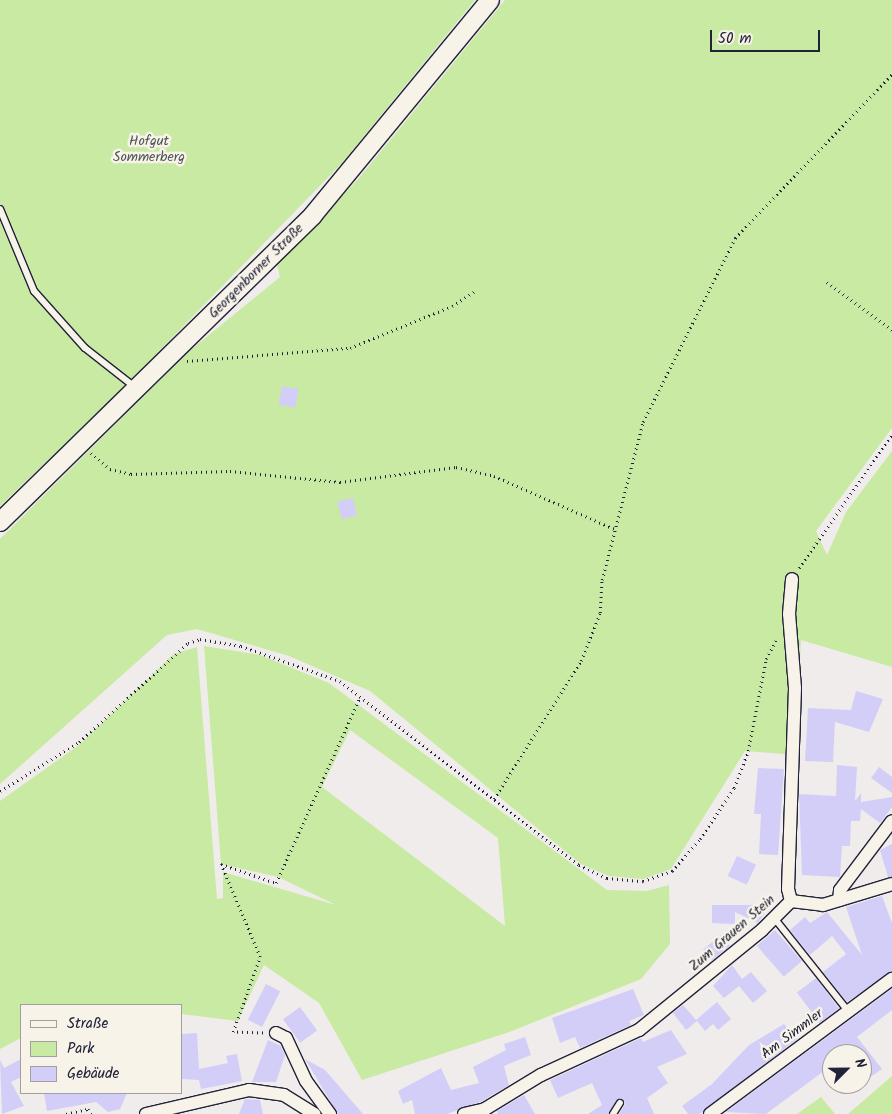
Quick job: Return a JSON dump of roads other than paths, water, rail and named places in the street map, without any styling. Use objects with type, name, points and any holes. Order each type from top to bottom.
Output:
[{"type":"main road","name":"Georgenborner Straße","points":[[0,522],[313,214],[490,0]]},
{"type":"street","name":"Zum Grauen Stein","points":[[464,1114],[485,1109],[540,1075],[639,1030],[775,919],[791,900],[788,889],[795,688],[789,614],[792,579]]},
{"type":"street","points":[[839,900],[840,890],[892,821]]},
{"type":"street","points":[[791,900],[823,905],[892,884]]},
{"type":"street","name":"Am Simmler","points":[[710,1114],[892,979]]},
{"type":"street","points":[[276,1033],[286,1038],[306,1081],[330,1114]]},
{"type":"street","points":[[146,1114],[249,1090],[284,1095],[315,1114]]},
{"type":"lane","points":[[0,209],[34,291],[85,348],[137,388]]},
{"type":"lane","points":[[775,919],[848,1011]]},
{"type":"lane","points":[[613,1114],[620,1103]]},
{"type":"park label","name":"Hofgut Sommerberg","points":[[149,150]]}]
